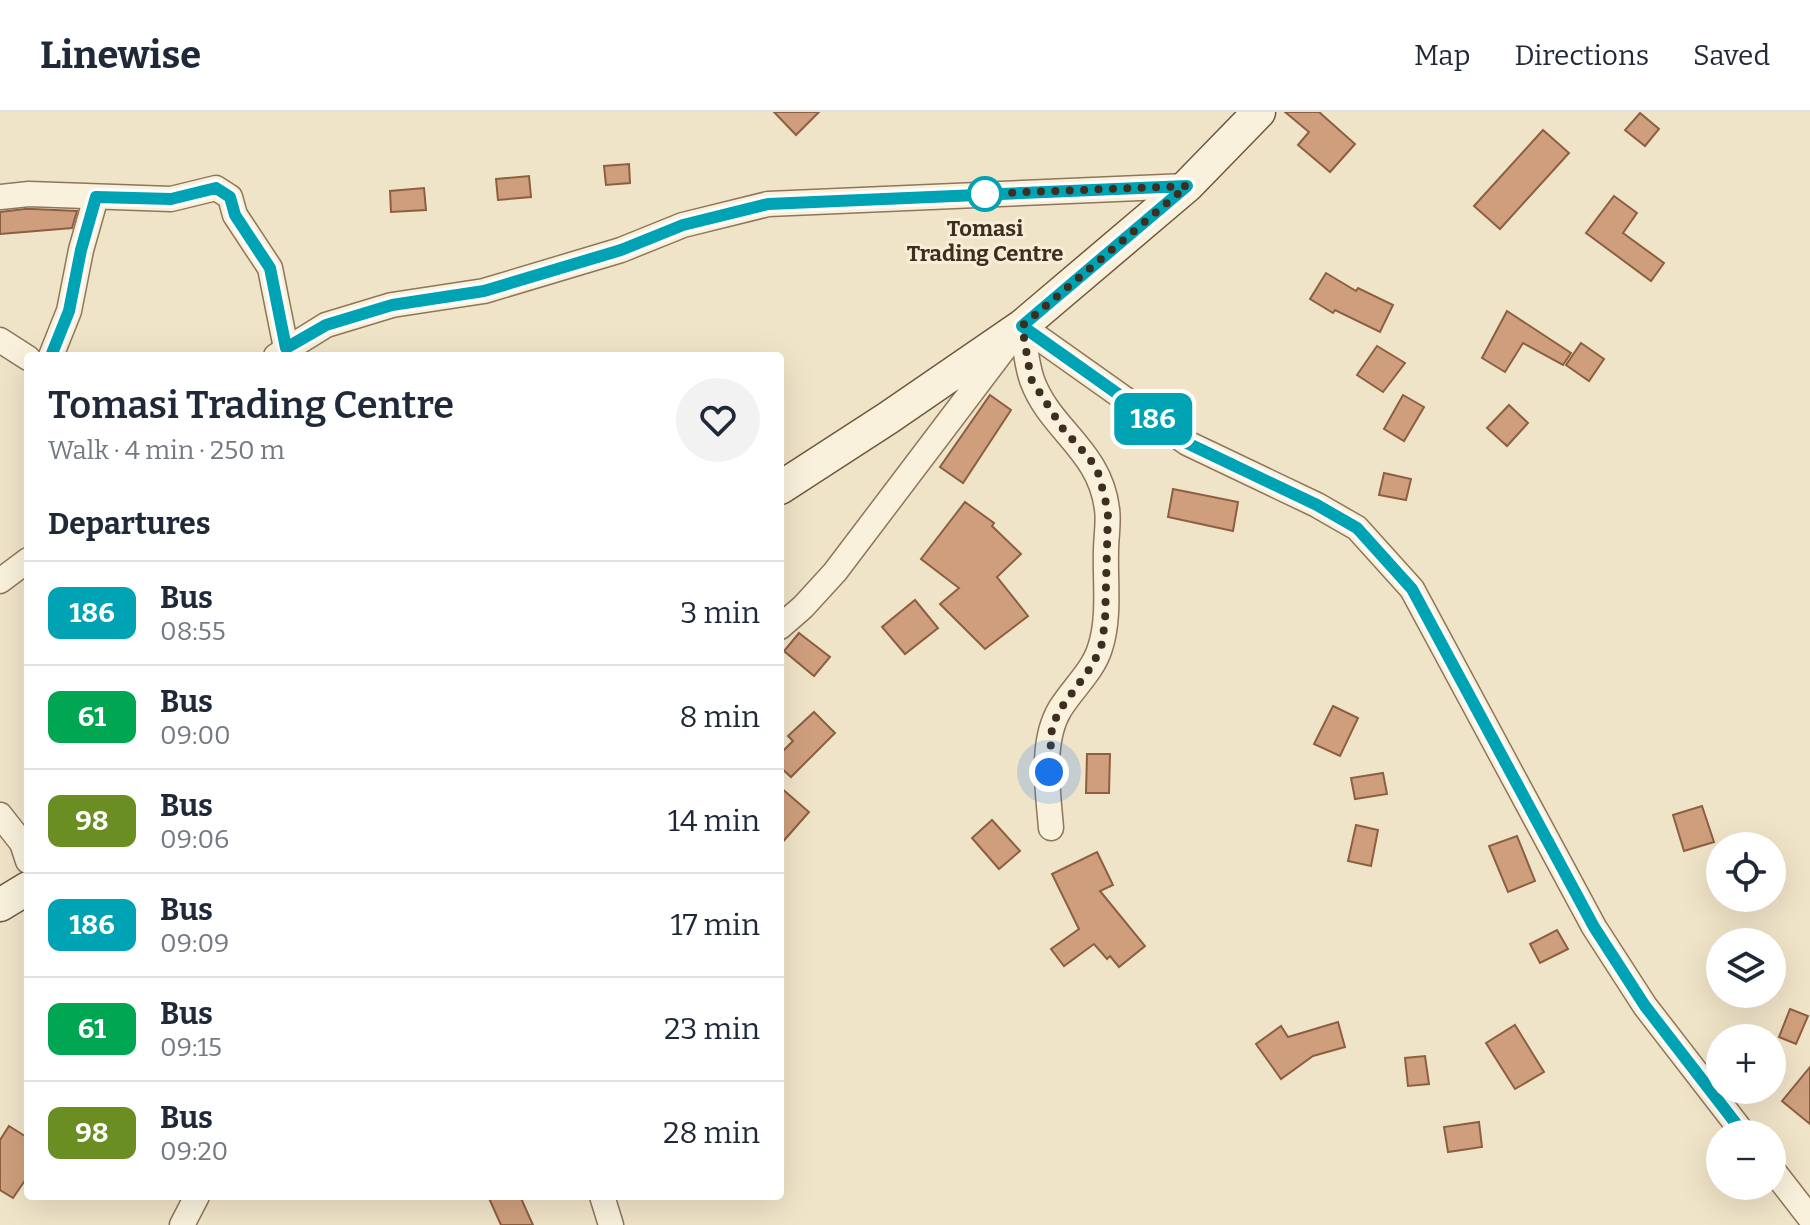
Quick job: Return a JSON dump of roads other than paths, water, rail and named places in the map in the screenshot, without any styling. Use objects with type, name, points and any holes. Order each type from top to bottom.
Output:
[{"type":"main road","points":[[784,485],[1022,326],[1187,186],[1259,112]]},
{"type":"main road","points":[[0,905],[24,890]]},
{"type":"street","points":[[0,197],[29,194],[171,199],[216,188],[230,197],[235,215],[270,268],[281,352],[326,325],[392,305],[484,291],[621,250],[683,225],[768,204],[1187,186]]},
{"type":"street","points":[[53,352],[69,311],[96,197]]},
{"type":"street","points":[[784,624],[835,572],[1022,326]]},
{"type":"street","points":[[1022,326],[1031,379],[1063,429],[1090,459],[1099,475],[1108,511],[1105,622],[1101,648],[1059,711],[1052,727],[1049,751],[1051,828]]},
{"type":"street","points":[[1022,326],[1187,443],[1317,505],[1357,528],[1412,589],[1594,927],[1645,1006],[1733,1120]]},
{"type":"street","points":[[0,340],[24,355]]},
{"type":"street","points":[[0,581],[24,563]]},
{"type":"street","points":[[0,815],[24,849]]},
{"type":"street","points":[[1786,1187],[1810,1218]]},
{"type":"street","points":[[182,1225],[195,1200]]},
{"type":"street","points":[[603,1200],[611,1225]]},
{"type":"place","name":"Tomasi Trading Centre","points":[[985,194]]}]
